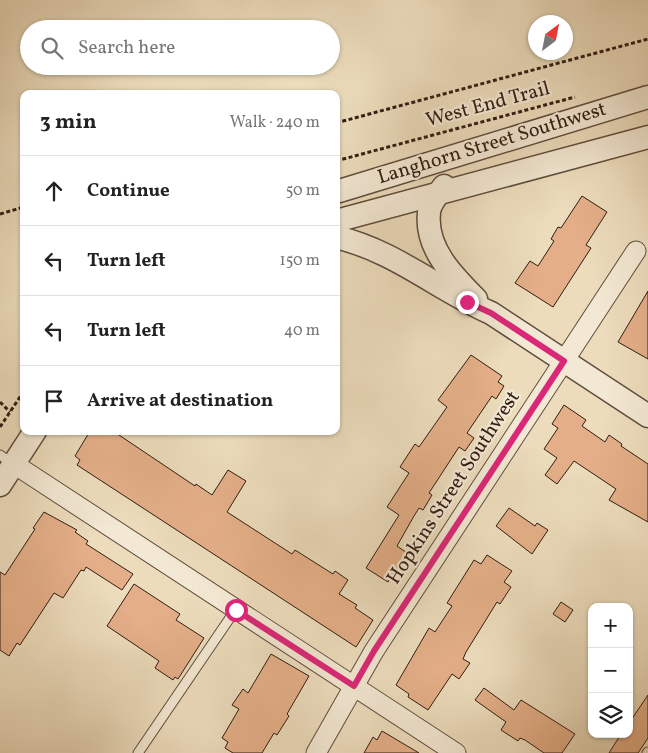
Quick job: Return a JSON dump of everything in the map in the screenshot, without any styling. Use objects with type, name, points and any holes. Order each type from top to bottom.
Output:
[{"type":"street","name":"Langhorn Street Southwest","points":[[340,191],[648,96]]},
{"type":"street","name":"Langhorn Street Southwest","points":[[340,220],[648,137]]},
{"type":"street","points":[[481,148],[455,170],[428,211],[430,236],[442,261],[491,313]]},
{"type":"street","points":[[340,238],[359,242],[395,258],[467,302],[491,313],[648,416]]},
{"type":"street","name":"Hopkins Street Southwest","points":[[316,753],[380,642],[636,251]]},
{"type":"street","points":[[0,485],[7,460],[31,435]]},
{"type":"street","points":[[7,460],[456,753]]},
{"type":"lane","points":[[138,753],[236,610]]},
{"type":"path","points":[[340,122],[648,39]]},
{"type":"path","name":"West End Trail","points":[[340,160],[580,96]]},
{"type":"path","points":[[0,214],[20,208]]},
{"type":"path","points":[[0,427],[20,397]]},
{"type":"path","points":[[0,402],[10,412]]},
{"type":"building","points":[[582,196],[607,212],[586,245],[591,248],[553,307],[515,283],[530,261],[538,266],[554,241],[551,239],[558,227],[561,228]]},
{"type":"building","points":[[648,291],[648,359],[618,342]]},
{"type":"building","points":[[471,355],[502,376],[498,382],[504,386],[496,399],[492,396],[467,433],[474,438],[465,451],[459,447],[429,493],[432,495],[423,510],[419,508],[414,516],[397,546],[407,553],[388,582],[366,568],[399,515],[387,507],[409,473],[400,467],[415,444],[419,447],[447,407],[438,400]]},
{"type":"building","points":[[564,405],[586,420],[582,426],[605,442],[609,435],[622,444],[621,446],[648,464],[648,522],[609,500],[616,489],[574,461],[557,484],[545,475],[557,458],[544,449],[558,428],[552,424]]},
{"type":"building","points":[[88,435],[119,435],[195,486],[196,484],[212,495],[228,470],[246,481],[227,512],[292,554],[295,550],[333,574],[335,571],[348,580],[339,594],[357,605],[355,608],[373,620],[356,647],[77,465],[80,460],[75,456]]},
{"type":"building","points":[[509,508],[535,526],[537,523],[548,530],[532,554],[496,526]]},
{"type":"building","points":[[44,512],[77,530],[75,532],[88,541],[86,544],[133,574],[122,590],[86,567],[84,571],[81,570],[63,598],[54,593],[20,645],[17,643],[9,656],[0,650],[0,572],[5,575]]},
{"type":"building","points":[[487,555],[512,571],[504,582],[511,587],[500,604],[497,602],[466,652],[463,659],[470,663],[459,679],[452,674],[428,710],[408,697],[409,694],[396,685],[429,628],[435,632],[452,606],[447,603],[474,560],[481,564]]},
{"type":"building","points":[[134,584],[180,614],[176,620],[204,638],[178,679],[175,677],[173,680],[155,668],[159,661],[107,626]]},
{"type":"building","points":[[561,602],[573,610],[565,622],[553,614]]},
{"type":"building","points":[[271,654],[309,676],[287,714],[289,716],[277,735],[274,733],[262,753],[233,753],[225,748],[228,742],[222,738],[239,709],[232,705],[243,689],[248,693]]},
{"type":"building","points":[[484,688],[514,710],[521,700],[575,734],[562,753],[544,753],[525,740],[520,738],[518,741],[501,730],[506,722],[475,700]]},
{"type":"building","points":[[648,695],[648,738],[638,753],[609,753],[618,738],[633,738],[633,717]]},
{"type":"building","points":[[382,731],[419,753],[364,753],[373,737],[377,740]]},
{"type":"route","points":[[236,610],[354,686],[374,651],[564,361],[491,313],[467,302]]}]
